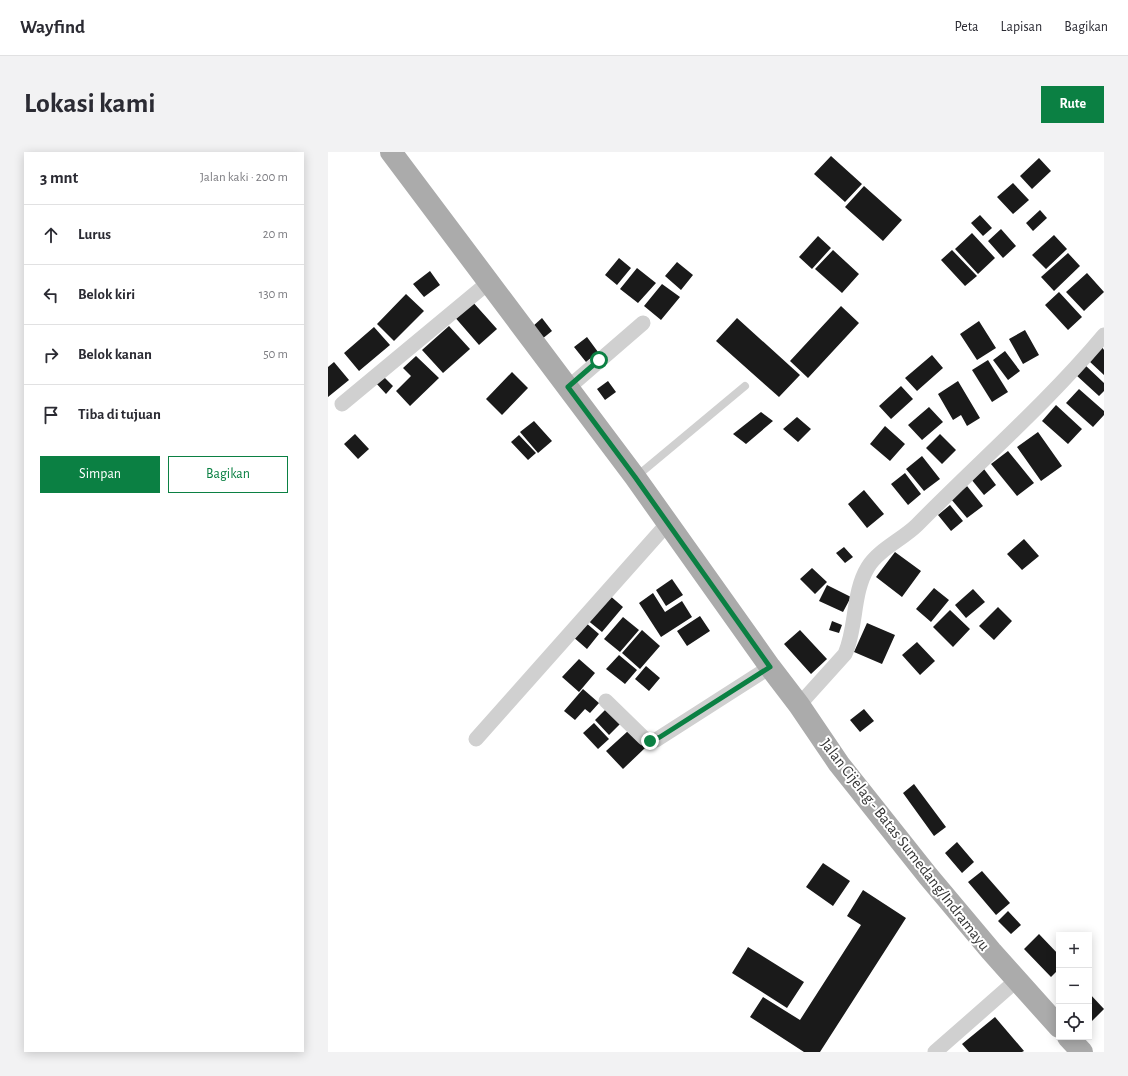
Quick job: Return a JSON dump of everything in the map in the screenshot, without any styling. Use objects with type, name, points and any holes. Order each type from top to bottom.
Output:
[{"type":"main road","name":"Jalan Cijelag - Batas Sumedang/Indramayu","points":[[391,152],[635,477],[770,667],[799,705],[839,764],[928,876],[1056,1024]]},
{"type":"main road","points":[[1071,1040],[1082,1052]]},
{"type":"street","points":[[342,404],[489,282]]},
{"type":"street","points":[[568,387],[643,323]]},
{"type":"street","points":[[799,705],[845,654],[849,645],[859,591],[866,570],[873,560],[914,528],[1026,420],[1104,335]]},
{"type":"street","points":[[476,739],[668,523]]},
{"type":"street","points":[[606,701],[644,738],[650,741],[656,740],[770,667]]},
{"type":"street","points":[[935,1052],[1017,980]]},
{"type":"lane","points":[[635,477],[745,386]]},
{"type":"building","points":[[831,156],[862,184],[845,202],[814,174]]},
{"type":"building","points":[[1039,158],[1051,171],[1032,189],[1020,176]]},
{"type":"building","points":[[1013,183],[1029,200],[1013,214],[997,197]]},
{"type":"building","points":[[864,186],[902,220],[883,241],[845,207]]},
{"type":"building","points":[[1040,210],[1047,218],[1033,231],[1026,223]]},
{"type":"building","points":[[980,215],[992,228],[983,236],[971,223]]},
{"type":"building","points":[[1001,229],[1016,246],[1003,258],[988,241]]},
{"type":"building","points":[[972,233],[995,258],[978,274],[955,249]]},
{"type":"building","points":[[1054,235],[1067,249],[1046,269],[1032,255]]},
{"type":"building","points":[[818,236],[831,248],[812,269],[799,257]]},
{"type":"building","points":[[833,250],[859,274],[842,293],[815,269]]},
{"type":"building","points":[[952,250],[977,276],[965,286],[941,260]]},
{"type":"building","points":[[1068,253],[1080,266],[1054,291],[1041,277]]},
{"type":"building","points":[[619,258],[631,268],[617,285],[605,275]]},
{"type":"building","points":[[677,262],[693,275],[681,290],[665,276]]},
{"type":"building","points":[[637,268],[656,283],[638,303],[620,289]]},
{"type":"building","points":[[430,271],[440,285],[424,297],[413,284]]},
{"type":"building","points":[[1087,273],[1104,292],[1084,311],[1066,292]]},
{"type":"building","points":[[662,284],[680,297],[661,320],[644,306]]},
{"type":"building","points":[[1059,292],[1082,317],[1068,330],[1045,305]]},
{"type":"building","points":[[406,294],[424,311],[394,341],[377,324]]},
{"type":"building","points":[[471,300],[497,329],[479,345],[453,315]]},
{"type":"building","points":[[841,306],[859,323],[808,378],[790,361]]},
{"type":"building","points":[[542,318],[552,331],[542,339],[532,327]]},
{"type":"building","points":[[737,318],[800,375],[779,397],[716,341]]},
{"type":"building","points":[[979,321],[996,348],[977,360],[960,334]]},
{"type":"building","points":[[449,326],[470,349],[443,373],[422,350]]},
{"type":"building","points":[[374,327],[390,345],[359,371],[344,353]]},
{"type":"building","points":[[1025,330],[1039,355],[1023,364],[1009,339]]},
{"type":"building","points":[[587,337],[598,352],[586,362],[574,347]]},
{"type":"building","points":[[1102,347],[1104,350],[1104,375],[1089,361]]},
{"type":"building","points":[[1005,351],[1020,371],[1008,380],[993,360]]},
{"type":"building","points":[[932,355],[943,368],[917,391],[905,378]]},
{"type":"building","points":[[416,356],[439,378],[410,406],[396,391],[411,376],[403,368]]},
{"type":"building","points":[[988,360],[1008,392],[992,402],[972,370]]},
{"type":"building","points":[[334,362],[349,380],[328,397],[328,367]]},
{"type":"building","points":[[1085,365],[1104,383],[1104,391],[1099,396],[1076,375]]},
{"type":"building","points":[[512,372],[528,388],[502,415],[486,399]]},
{"type":"building","points":[[382,375],[393,386],[386,394],[375,382]]},
{"type":"building","points":[[608,381],[616,392],[605,400],[597,389]]},
{"type":"building","points":[[958,381],[980,418],[967,426],[961,415],[953,420],[938,394]]},
{"type":"building","points":[[901,386],[913,399],[891,419],[879,406]]},
{"type":"building","points":[[1079,389],[1104,411],[1104,415],[1093,427],[1066,403]]},
{"type":"building","points":[[1056,405],[1082,429],[1068,444],[1042,421]]},
{"type":"building","points":[[929,407],[943,422],[922,440],[908,425]]},
{"type":"building","points":[[761,412],[773,421],[746,444],[733,434]]},
{"type":"building","points":[[797,417],[811,429],[798,442],[783,429]]},
{"type":"building","points":[[534,421],[552,441],[538,453],[520,432]]},
{"type":"building","points":[[885,426],[905,444],[890,461],[870,444]]},
{"type":"building","points":[[1038,432],[1062,466],[1041,481],[1017,447]]},
{"type":"building","points":[[355,434],[369,449],[358,459],[344,444]]},
{"type":"building","points":[[940,434],[956,450],[942,464],[926,448]]},
{"type":"building","points":[[519,435],[536,453],[528,460],[511,442]]},
{"type":"building","points":[[1008,451],[1034,483],[1017,496],[991,464]]},
{"type":"building","points":[[922,456],[940,479],[924,491],[906,469]]},
{"type":"building","points":[[984,469],[996,485],[984,495],[971,479]]},
{"type":"building","points":[[905,473],[921,494],[908,505],[891,484]]},
{"type":"building","points":[[967,486],[983,506],[967,518],[951,499]]},
{"type":"building","points":[[864,490],[884,514],[867,528],[848,504]]},
{"type":"building","points":[[950,505],[963,521],[951,531],[938,515]]},
{"type":"building","points":[[1024,539],[1039,556],[1022,570],[1007,554]]},
{"type":"building","points":[[844,547],[853,557],[845,563],[836,553]]},
{"type":"building","points":[[895,552],[921,571],[902,597],[876,577]]},
{"type":"building","points":[[812,568],[827,582],[815,594],[800,579]]},
{"type":"building","points":[[672,579],[683,595],[666,606],[656,590]]},
{"type":"building","points":[[827,585],[851,597],[843,612],[819,601]]},
{"type":"building","points":[[934,588],[949,600],[931,622],[916,609]]},
{"type":"building","points":[[973,589],[985,602],[966,618],[955,605]]},
{"type":"building","points":[[653,593],[665,612],[682,601],[692,617],[661,637],[639,603]]},
{"type":"building","points":[[608,594],[623,607],[602,632],[586,619]]},
{"type":"building","points":[[998,607],[1012,621],[994,640],[979,626]]},
{"type":"building","points":[[950,610],[970,629],[953,647],[933,627]]},
{"type":"building","points":[[700,616],[710,631],[687,646],[677,631]]},
{"type":"building","points":[[623,617],[639,630],[620,652],[604,639]]},
{"type":"building","points":[[832,621],[842,625],[839,633],[829,630]]},
{"type":"building","points":[[585,622],[599,634],[587,649],[572,636]]},
{"type":"building","points":[[867,623],[895,635],[882,664],[854,652]]},
{"type":"building","points":[[642,630],[660,646],[640,669],[622,653]]},
{"type":"building","points":[[800,630],[827,659],[811,674],[784,644]]},
{"type":"building","points":[[917,642],[935,661],[920,675],[902,655]]},
{"type":"building","points":[[619,655],[637,670],[625,684],[606,669]]},
{"type":"building","points":[[579,659],[595,673],[579,692],[562,677]]},
{"type":"building","points":[[646,666],[660,678],[649,691],[635,679]]},
{"type":"building","points":[[583,689],[599,703],[590,713],[585,709],[575,720],[564,711]]},
{"type":"building","points":[[607,708],[621,723],[609,735],[595,720]]},
{"type":"building","points":[[864,709],[874,721],[860,732],[850,720]]},
{"type":"building","points":[[594,723],[609,739],[598,749],[583,733]]},
{"type":"building","points":[[628,731],[645,748],[623,769],[606,751]]},
{"type":"building","points":[[914,784],[946,827],[934,836],[903,793]]},
{"type":"building","points":[[957,842],[974,862],[962,873],[945,853]]},
{"type":"building","points":[[823,863],[850,881],[833,906],[806,887]]},
{"type":"building","points":[[982,871],[1010,903],[996,915],[968,882]]},
{"type":"building","points":[[863,890],[906,918],[820,1052],[804,1052],[750,1017],[763,997],[800,1020],[861,925],[847,916]]},
{"type":"building","points":[[1008,911],[1021,925],[1011,934],[998,921]]},
{"type":"building","points":[[1039,934],[1056,952],[1056,972],[1051,977],[1024,949]]},
{"type":"building","points":[[748,947],[804,982],[787,1008],[732,973]]},
{"type":"building","points":[[1092,996],[1104,1009],[1092,1021]]},
{"type":"building","points":[[995,1017],[1024,1051],[969,1052],[962,1044]]},
{"type":"route","points":[[599,360],[568,387],[635,477],[770,667],[656,740],[650,741]]}]
